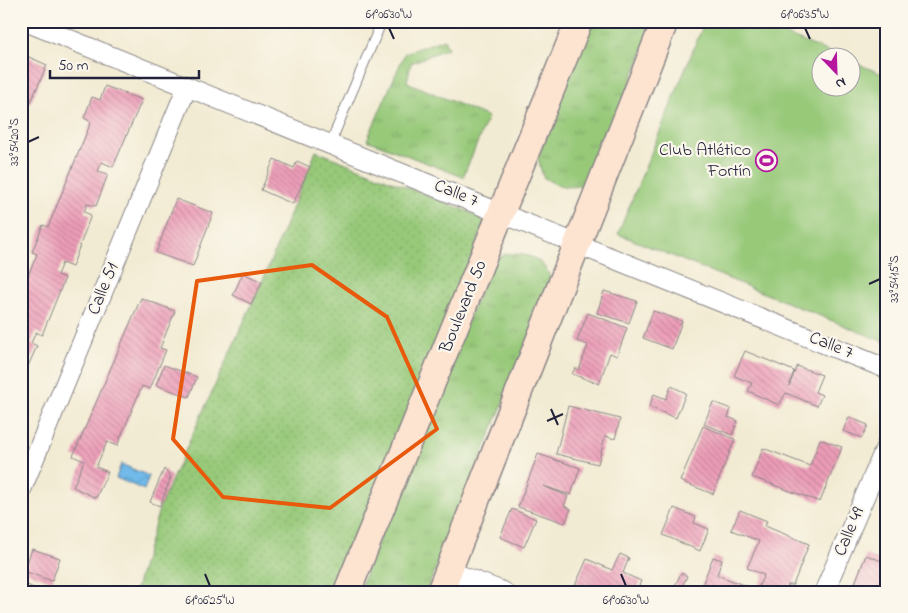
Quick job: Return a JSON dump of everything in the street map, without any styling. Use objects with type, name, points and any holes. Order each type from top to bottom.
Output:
[{"type":"main road","name":"Boulevard 50","points":[[347,592],[579,21]]},
{"type":"main road","points":[[445,581],[665,21]]},
{"type":"street","name":"Calle 7","points":[[24,21],[503,212],[577,244],[887,369]]},
{"type":"street","name":"Calle 51","points":[[21,491],[187,87]]},
{"type":"street","name":"Calle 49","points":[[824,592],[887,444]]},
{"type":"street","points":[[445,581],[504,592]]},
{"type":"lane","points":[[330,144],[382,21]]},
{"type":"highlighted area","points":[[312,265],[387,317],[437,429],[330,508],[223,497],[173,439],[197,281]]},
{"type":"green space","points":[[589,21],[655,21],[590,181],[572,187],[554,183],[543,177],[538,158]]},
{"type":"green space","name":"Club Atlético Fortín","points":[[705,21],[751,21],[819,48],[810,48],[810,98],[860,98],[860,65],[887,76],[887,343],[618,234]]},
{"type":"green space","points":[[444,39],[448,48],[411,63],[407,82],[488,117],[463,177],[367,140],[405,53]]},
{"type":"green space","points":[[316,151],[469,212],[485,222],[340,592],[135,592],[160,506],[262,282]]},
{"type":"green space","points":[[506,254],[529,256],[535,259],[545,268],[552,283],[426,592],[358,592],[492,262]]},
{"type":"water","points":[[121,464],[149,476],[144,490],[116,478]]},
{"type":"building","points":[[29,57],[47,65],[30,104],[21,100],[21,75]]},
{"type":"building","points":[[105,86],[142,100],[113,167],[102,162],[98,171],[108,174],[96,206],[87,204],[84,212],[91,215],[72,267],[62,263],[57,275],[65,278],[42,335],[36,332],[31,343],[37,346],[21,382],[21,316],[28,297],[21,293],[37,254],[32,252],[43,225],[48,227],[91,122],[84,118],[92,97],[100,100]]},
{"type":"building","points":[[274,159],[294,168],[297,161],[310,167],[293,204],[261,190]]},
{"type":"building","points":[[176,199],[213,213],[193,266],[156,253]]},
{"type":"building","points":[[243,273],[262,282],[251,304],[233,295]]},
{"type":"building","points":[[604,291],[637,301],[629,323],[597,313]]},
{"type":"building","points":[[141,298],[175,311],[160,348],[166,350],[150,389],[142,386],[117,446],[107,442],[96,467],[108,472],[96,498],[73,487],[84,461],[73,456]]},
{"type":"building","points":[[653,311],[682,321],[672,349],[643,338]]},
{"type":"building","points":[[588,313],[627,328],[617,356],[610,353],[599,384],[572,374],[575,368],[579,370],[588,345],[577,341]]},
{"type":"building","points":[[745,351],[794,371],[789,386],[797,366],[822,375],[815,392],[822,395],[817,406],[786,393],[779,405],[748,391],[752,383],[734,376]]},
{"type":"building","points":[[164,365],[197,377],[189,397],[156,385]]},
{"type":"building","points":[[671,386],[686,393],[676,418],[649,407],[654,394],[666,399]]},
{"type":"building","points":[[713,402],[731,409],[728,417],[738,421],[732,435],[704,424]]},
{"type":"building","points":[[568,406],[620,419],[615,439],[605,436],[598,464],[556,454]]},
{"type":"building","points":[[849,417],[868,425],[862,438],[843,431]]},
{"type":"building","points":[[703,426],[735,439],[713,494],[680,481]]},
{"type":"building","points":[[820,439],[842,447],[820,502],[752,477],[763,448],[810,466]]},
{"type":"building","points":[[538,454],[580,468],[571,495],[543,486],[568,496],[564,506],[571,509],[565,523],[518,507]]},
{"type":"building","points":[[164,469],[171,477],[160,506],[150,502]]},
{"type":"building","points":[[674,508],[696,517],[694,523],[709,529],[700,551],[663,535]]},
{"type":"building","points":[[512,509],[536,519],[524,547],[500,537]]},
{"type":"building","points":[[740,510],[767,521],[765,526],[809,544],[793,585],[788,585],[786,592],[719,592],[702,585],[713,557],[722,560],[717,575],[757,590],[764,575],[747,568],[759,541],[731,530]]},
{"type":"building","points":[[32,549],[60,558],[52,581],[24,571]]},
{"type":"building","points":[[620,554],[629,558],[623,573],[641,581],[636,592],[572,592],[587,559],[612,570]]},
{"type":"building","points":[[866,555],[887,563],[887,592],[862,592],[853,588]]},
{"type":"building","points":[[681,573],[687,576],[680,592],[672,592]]},
{"type":"building","points":[[21,582],[42,592],[21,592]]},
{"type":"place","name":"Club Atlético Fortín","points":[[767,161]]}]
